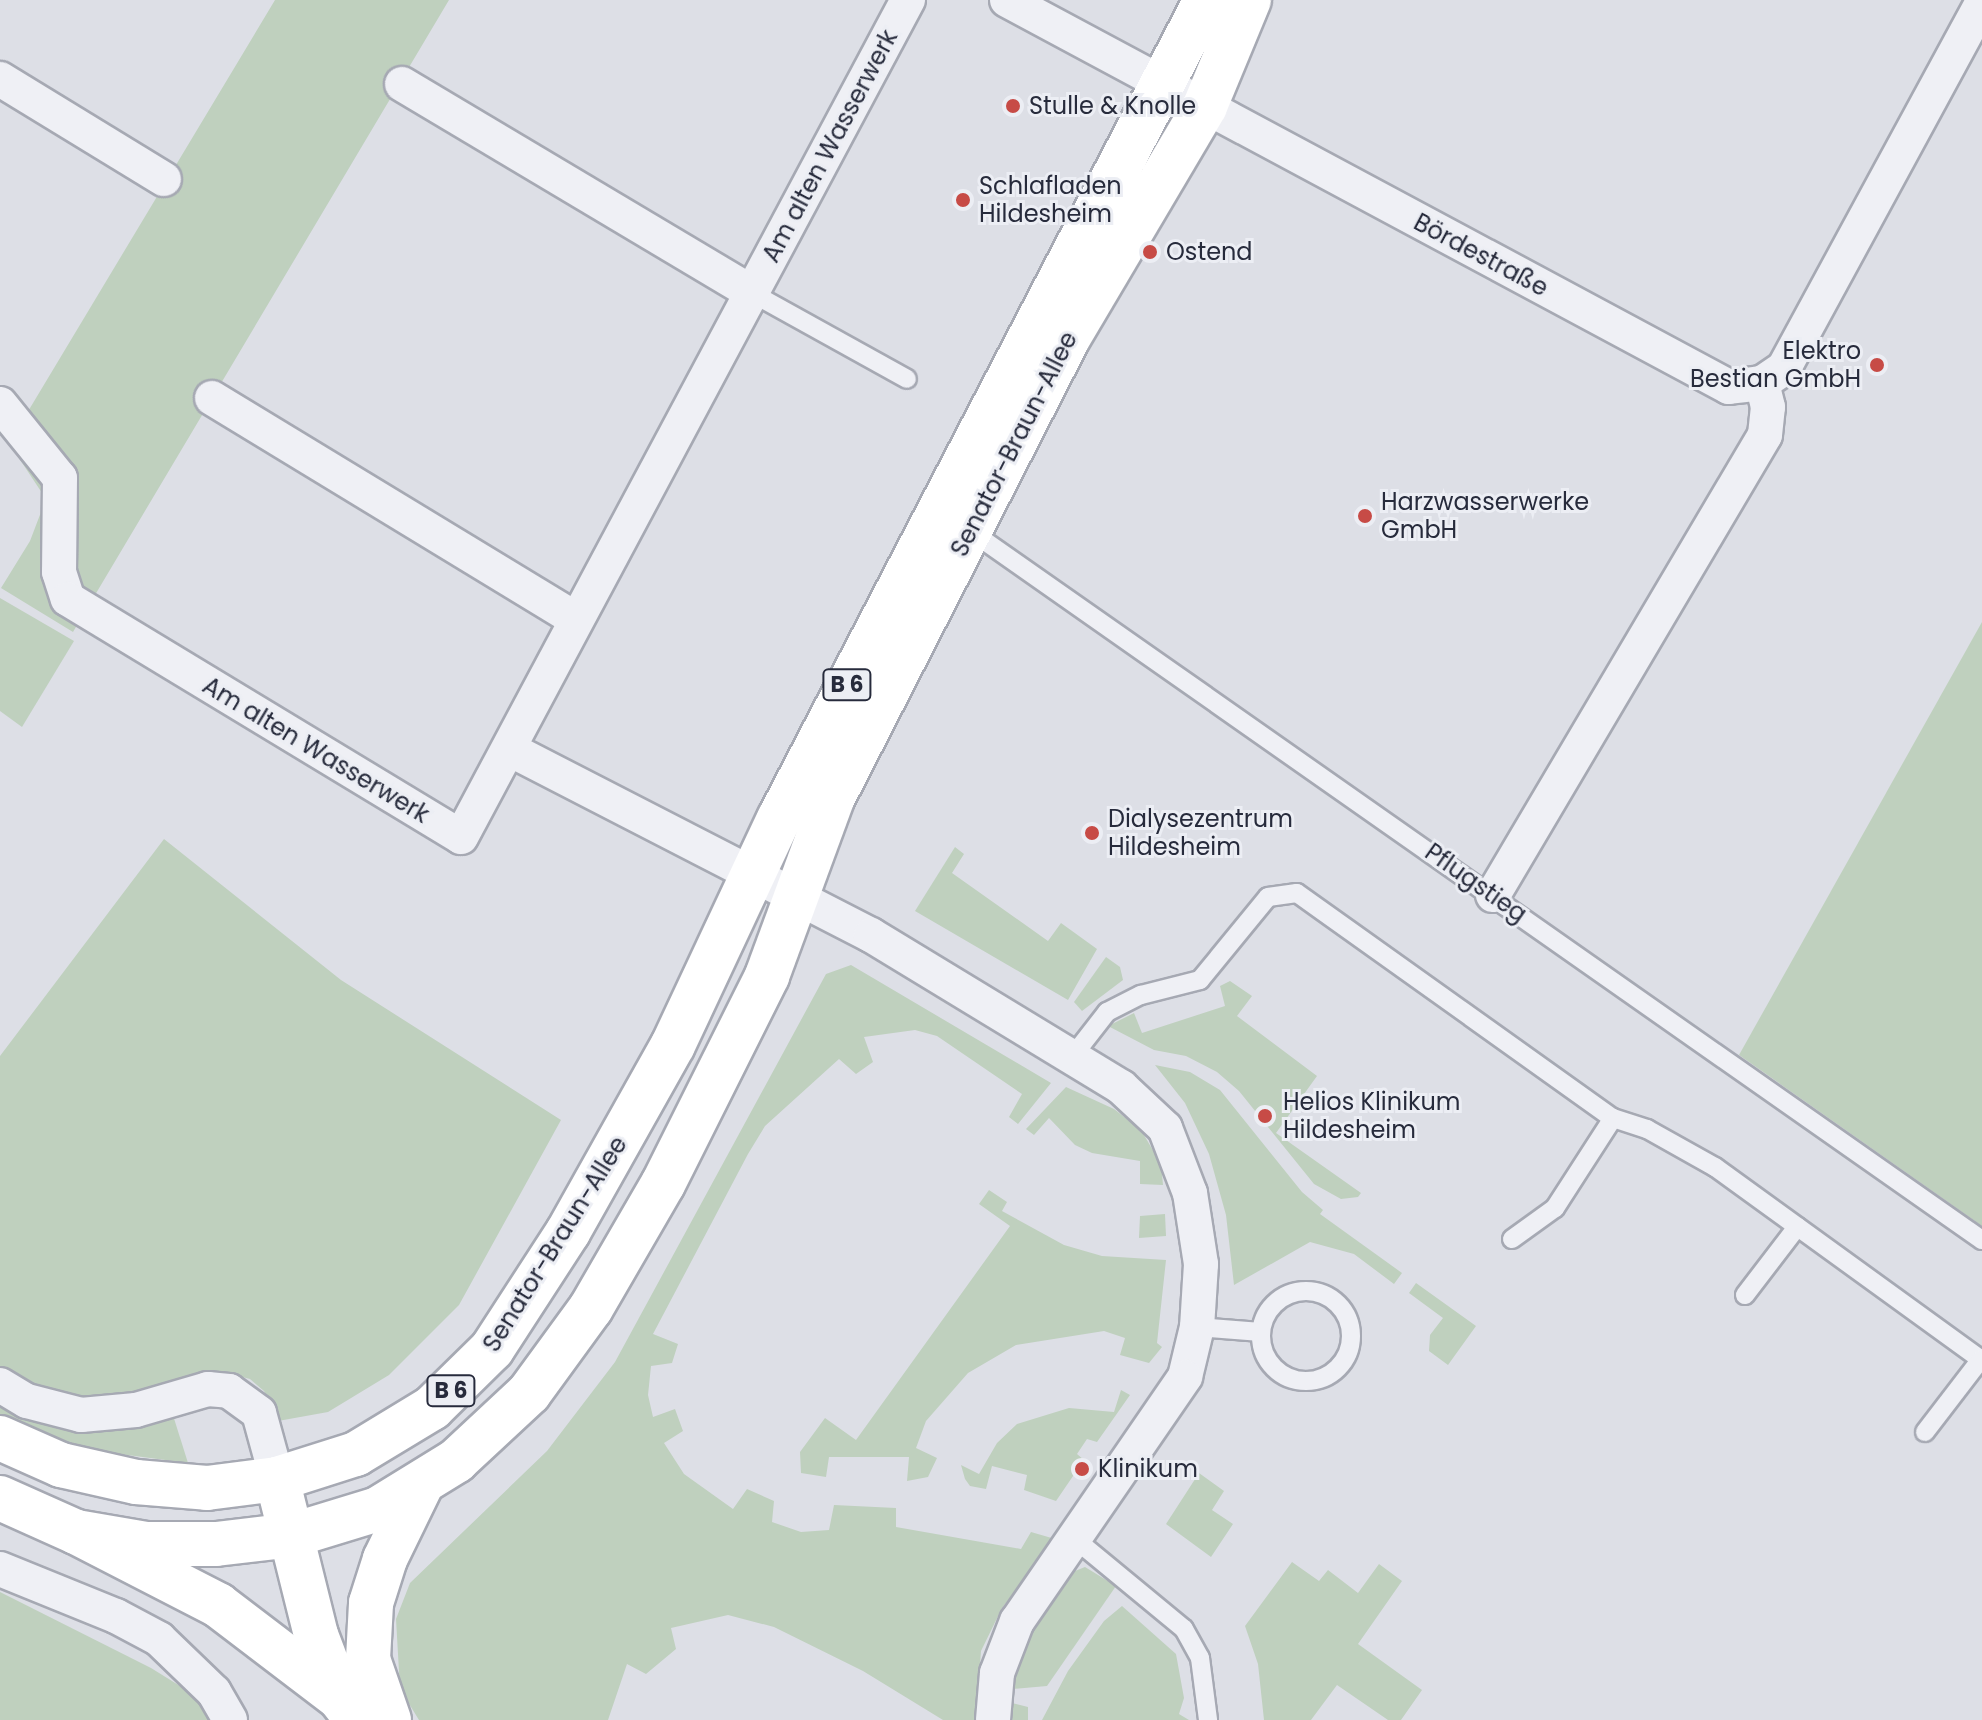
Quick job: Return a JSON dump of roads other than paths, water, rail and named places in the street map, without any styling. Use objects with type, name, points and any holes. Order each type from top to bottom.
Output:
[{"type":"main road","name":"Senator-Braun-Allee","points":[[0,1438],[61,1465],[136,1482],[207,1488],[277,1479],[356,1454],[397,1433],[461,1382],[492,1349],[619,1146],[673,1045],[751,874],[1206,0]]},
{"type":"main road","name":"Senator-Braun-Allee","points":[[76,1532],[146,1544],[199,1544],[293,1535],[378,1509],[420,1487],[494,1429],[529,1393],[591,1308],[663,1184],[747,1017],[832,799],[1068,338],[1205,106],[1249,0]]},
{"type":"main road","points":[[277,1479],[316,1635],[348,1709]]},
{"type":"main road","name":"B 6","points":[[389,1720],[368,1659],[371,1603],[385,1559],[420,1487]]},
{"type":"main road","points":[[0,1498],[76,1532],[218,1605],[348,1709]]},
{"type":"street","name":"Am alten Wasserwerk","points":[[10,415],[60,478],[62,586],[85,611],[461,837],[908,0]]},
{"type":"street","name":"Bördestraße","points":[[1007,0],[1729,387],[1762,383]]},
{"type":"street","points":[[1493,895],[1765,435],[1768,407],[1762,383],[1784,368],[1982,4]]},
{"type":"street","points":[[0,79],[164,179]]},
{"type":"street","name":"Am alten Wasserwerk","points":[[402,84],[752,293]]},
{"type":"street","points":[[212,398],[576,619]]},
{"type":"street","points":[[509,749],[871,935],[1121,1087],[1165,1128],[1182,1165],[1201,1264],[1197,1327],[1180,1388],[1007,1639],[997,1673],[993,1720]]},
{"type":"street","points":[[0,1385],[27,1401],[81,1415],[136,1410],[208,1389],[229,1391],[259,1413],[277,1479]]},
{"type":"street","points":[[0,1569],[116,1616],[159,1639],[214,1692],[230,1720]]},
{"type":"lane","points":[[752,293],[907,379]]},
{"type":"lane","name":"Pflugstieg","points":[[969,530],[1982,1240]]},
{"type":"lane","points":[[1072,1057],[1107,1012],[1141,995],[1200,980],[1268,897],[1297,893],[1613,1118],[1647,1129],[1715,1167],[1981,1360],[1925,1432]]},
{"type":"lane","points":[[1512,1239],[1555,1208],[1613,1118]]},
{"type":"lane","points":[[1745,1295],[1797,1227]]},
{"type":"lane","points":[[1298,1291],[1313,1291],[1339,1304],[1352,1330],[1351,1345],[1336,1371],[1308,1381],[1279,1372],[1269,1361],[1261,1332],[1272,1305],[1298,1291]]},
{"type":"lane","points":[[1197,1327],[1261,1332]]},
{"type":"lane","points":[[1075,1539],[1184,1629],[1200,1658],[1208,1720]]},
{"type":"place","name":"Stulle & Knolle","points":[[1013,106]]},
{"type":"place","name":"Schlafladen Hildesheim","points":[[963,200]]},
{"type":"place","name":"Ostend","points":[[1150,252]]},
{"type":"place","name":"Elektro Bestian GmbH","points":[[1877,365]]},
{"type":"place","name":"Harzwasserwerke GmbH","points":[[1365,516]]},
{"type":"place","name":"Dialysezentrum Hildesheim","points":[[1092,833]]},
{"type":"place","name":"Helios Klinikum Hildesheim","points":[[1265,1116]]},
{"type":"place","name":"Klinikum","points":[[1082,1469]]}]
